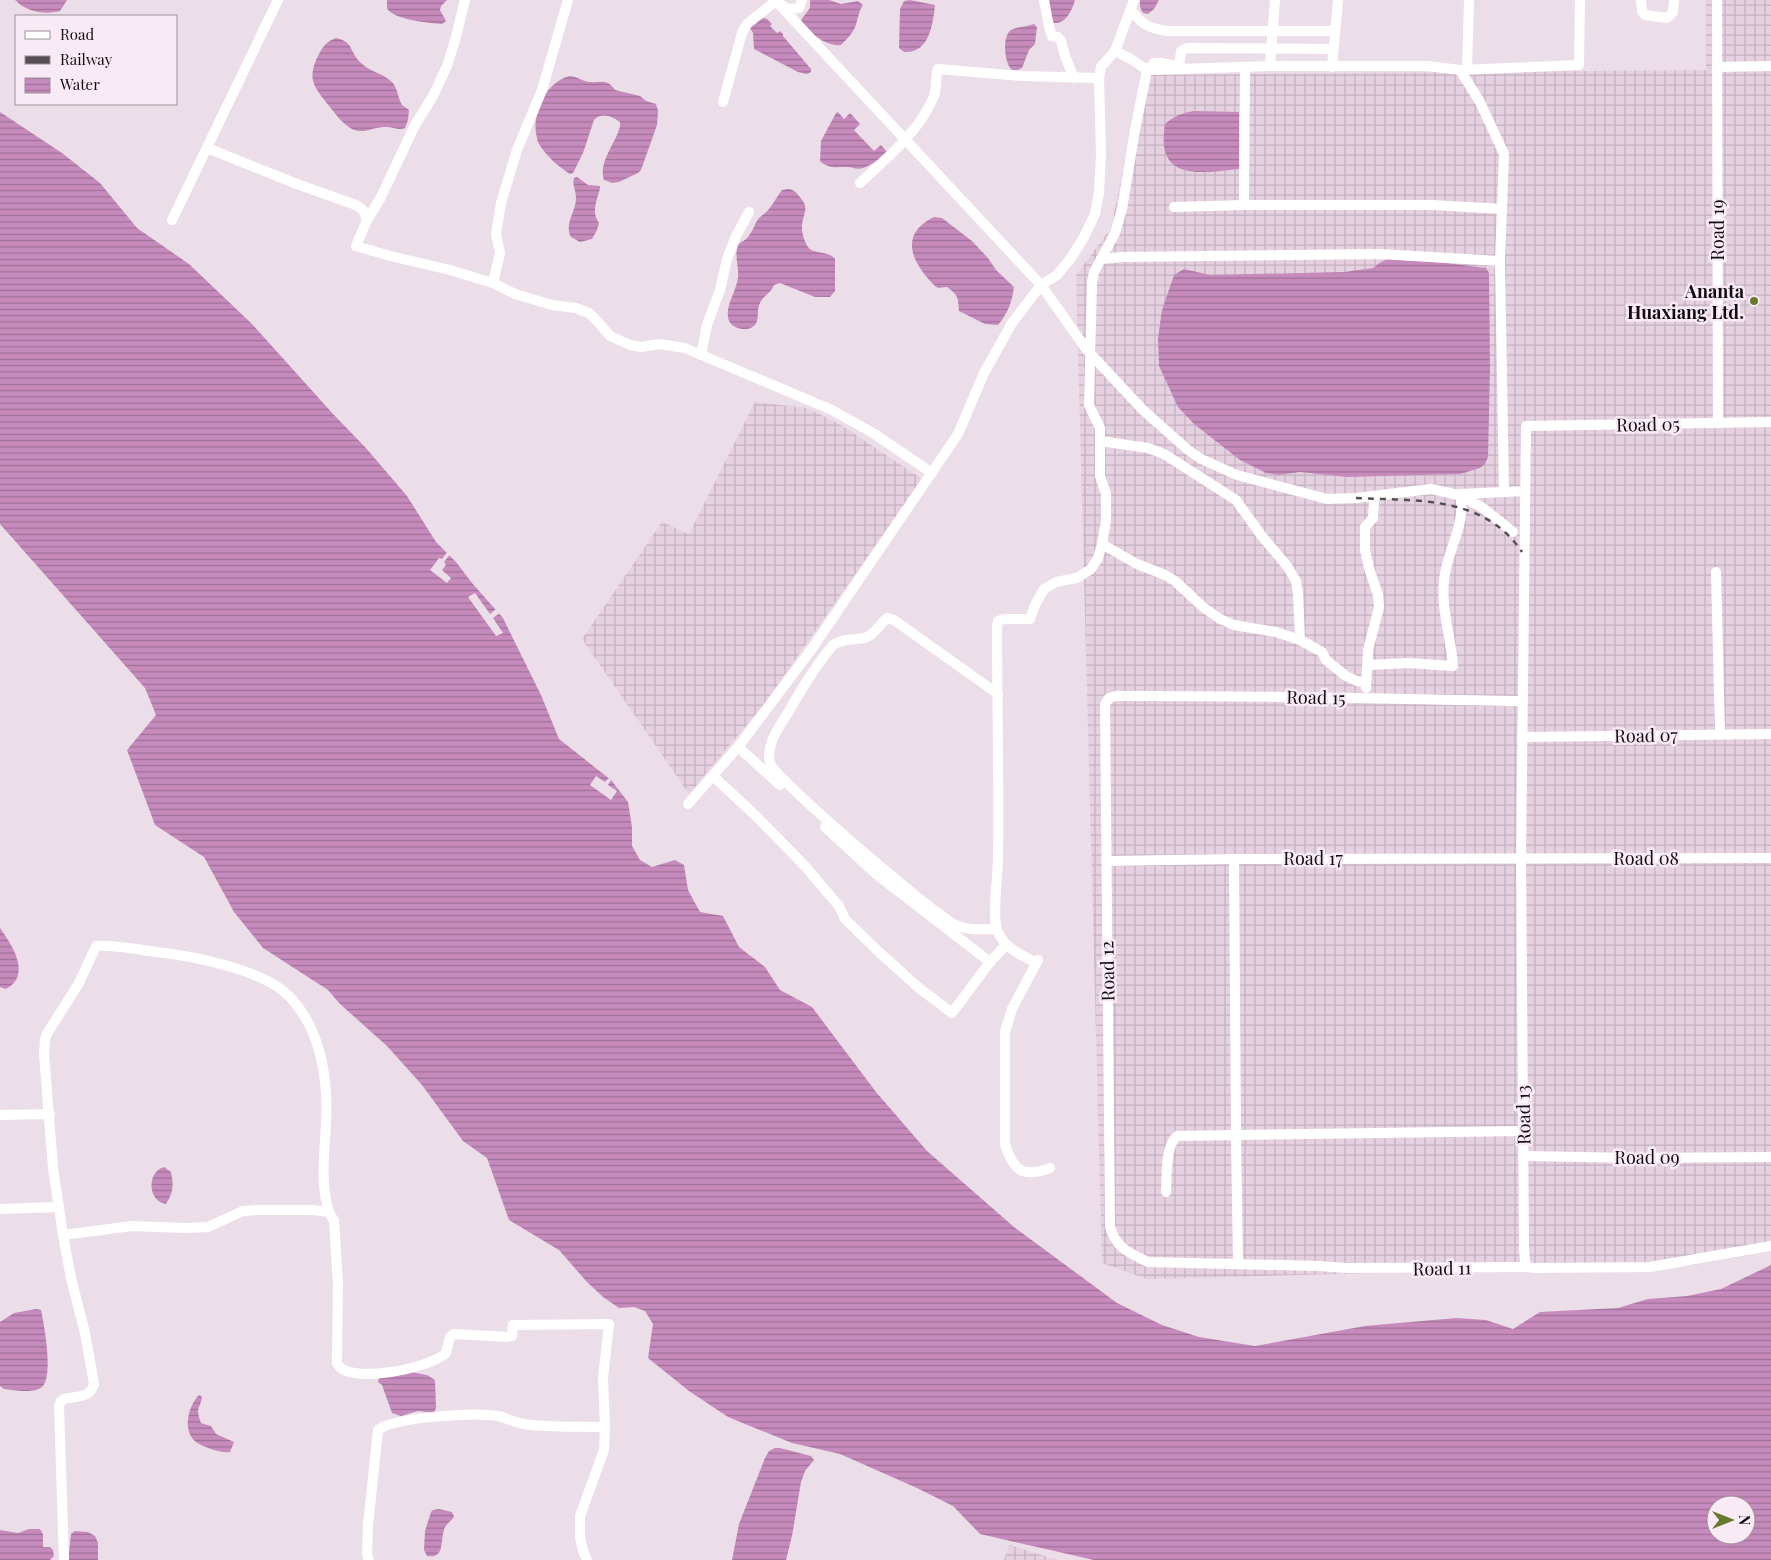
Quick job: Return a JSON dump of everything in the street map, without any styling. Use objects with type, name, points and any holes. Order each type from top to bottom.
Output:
[{"type":"street","points":[[172,220],[278,0]]},
{"type":"street","points":[[466,0],[447,66],[380,199],[367,220],[356,246],[493,283],[514,294],[552,305],[576,308],[589,313],[610,336],[630,345],[641,347],[659,344],[674,346],[701,355],[832,410],[873,433],[932,473]]},
{"type":"street","points":[[493,283],[500,253],[496,234],[501,203],[517,150],[542,90],[568,0]]},
{"type":"street","points":[[776,0],[788,9],[799,8],[802,0]]},
{"type":"street","points":[[723,102],[742,33],[747,24],[776,0]]},
{"type":"street","points":[[776,0],[1041,286],[1090,353],[1143,410],[1188,450],[1201,459],[1237,475],[1327,499],[1356,498],[1431,489],[1458,495],[1483,508],[1513,532]]},
{"type":"street","points":[[1044,0],[1052,36],[1058,37],[1061,41],[1074,78]]},
{"type":"street","points":[[1270,66],[1275,0]]},
{"type":"street","points":[[1332,67],[1338,0]]},
{"type":"street","points":[[1469,0],[1464,70],[1504,154],[1500,261],[1504,492]]},
{"type":"street","points":[[1115,51],[1147,70],[1270,66],[1427,66],[1464,70],[1580,65],[1580,0]]},
{"type":"street","points":[[1641,0],[1642,11],[1645,15],[1667,18],[1673,12],[1674,0]]},
{"type":"street","name":"Road 19","points":[[1717,0],[1718,423]]},
{"type":"street","points":[[1132,5],[1139,20],[1148,27],[1159,30],[1334,31]]},
{"type":"street","points":[[688,804],[738,747],[811,650],[958,434],[997,347],[1012,323],[1041,286],[1057,275],[1071,258],[1084,237],[1095,214],[1099,193],[1101,154],[1099,78],[1102,67],[1115,51],[1132,5]]},
{"type":"street","points":[[1050,1168],[1036,1174],[1024,1172],[1010,1158],[1005,1144],[1005,1032],[1018,996],[1038,961],[1021,955],[1006,945],[997,929],[995,914],[998,857],[998,621],[1004,619],[1030,619],[1044,589],[1056,582],[1077,578],[1092,569],[1102,544],[1107,503],[1100,476],[1098,422],[1089,405],[1092,283],[1094,272],[1115,233],[1122,209],[1134,130],[1147,70],[1154,63],[1180,67],[1181,51],[1187,48],[1333,49]]},
{"type":"street","points":[[1717,67],[1771,66]]},
{"type":"street","points":[[1244,206],[1245,68]]},
{"type":"street","points":[[860,183],[905,140],[929,107],[935,94],[938,69],[977,74],[1099,78]]},
{"type":"street","points":[[207,148],[356,205],[362,210],[367,220]]},
{"type":"street","points":[[1174,206],[1433,205],[1502,209]]},
{"type":"street","points":[[701,355],[707,325],[720,290],[727,259],[736,236],[749,212]]},
{"type":"street","points":[[1101,259],[1122,256],[1379,254],[1500,261]]},
{"type":"street","name":"Road 05","points":[[1526,426],[1771,422]]},
{"type":"street","name":"Road 13","points":[[1526,426],[1520,858],[1524,1248],[1525,1262],[1528,1266]]},
{"type":"street","points":[[1100,441],[1148,448],[1164,454],[1236,500],[1296,581],[1300,640]]},
{"type":"street","points":[[1368,665],[1408,663],[1453,666],[1452,651],[1444,615],[1444,581],[1463,508],[1460,494],[1525,491]]},
{"type":"street","points":[[1365,698],[1368,650],[1378,608],[1378,595],[1369,568],[1364,535],[1365,527],[1373,518],[1374,503]]},
{"type":"street","points":[[1102,544],[1137,564],[1175,581],[1203,608],[1220,619],[1234,624],[1276,632],[1300,640],[1322,652],[1326,660],[1346,676],[1357,681],[1366,682]]},
{"type":"street","points":[[1716,572],[1720,734]]},
{"type":"street","points":[[997,929],[964,928],[954,924],[924,902],[837,829],[779,776],[770,765],[770,754],[771,743],[776,733],[800,692],[833,645],[840,640],[869,636],[887,618],[894,620],[998,694]]},
{"type":"street","name":"Road 15","points":[[1109,698],[1116,696],[1234,695],[1522,701]]},
{"type":"street","name":"Road 12","points":[[1109,698],[1105,704],[1110,1226],[1112,1237],[1116,1243]]},
{"type":"street","name":"Road 07","points":[[1522,737],[1771,734]]},
{"type":"street","points":[[738,747],[876,874],[990,962]]},
{"type":"street","points":[[713,776],[757,816],[804,865],[839,906],[845,919],[919,988],[952,1012],[990,962],[1006,945]]},
{"type":"street","name":"Road 17","points":[[1106,861],[1520,858]]},
{"type":"street","name":"Road 08","points":[[1520,858],[1771,858]]},
{"type":"street","points":[[1234,859],[1238,1264]]},
{"type":"street","points":[[64,1560],[59,1406],[64,1399],[89,1394],[93,1390],[94,1384],[85,1334],[62,1235],[53,1168],[44,1054],[45,1039],[79,983],[96,946],[201,958],[266,981],[288,995],[301,1010],[318,1046],[326,1096],[324,1186],[335,1230],[338,1283],[337,1363],[344,1371],[356,1373],[386,1372],[432,1362],[446,1353],[450,1337],[454,1334],[500,1338],[512,1336],[513,1325],[609,1324],[603,1378],[604,1450],[580,1516],[580,1537],[587,1560]]},
{"type":"street","points":[[0,1115],[50,1114]]},
{"type":"street","points":[[1166,1192],[1168,1156],[1173,1139],[1177,1136],[1523,1132]]},
{"type":"street","name":"Road 09","points":[[1523,1156],[1636,1158],[1771,1156]]},
{"type":"street","points":[[0,1209],[59,1207]]},
{"type":"street","points":[[62,1235],[132,1226],[208,1227],[243,1211],[313,1210],[329,1212]]},
{"type":"street","name":"Road 11","points":[[1116,1243],[1148,1262],[1346,1268],[1650,1266],[1771,1246]]},
{"type":"street","points":[[369,1560],[367,1554],[369,1516],[376,1437],[378,1430],[382,1427],[432,1417],[480,1414],[498,1416],[524,1424],[604,1427]]},
{"type":"shaded area","points":[[1706,0],[1771,0],[1771,1251],[1694,1265],[1147,1279],[1102,1263],[1076,275],[1111,228],[1142,75],[1706,70]]},
{"type":"shaded area","points":[[755,402],[807,408],[841,425],[922,479],[764,704],[689,794],[582,639],[662,522],[689,534]]},
{"type":"shaded area","points":[[1010,1545],[1057,1560],[1004,1560]]},
{"type":"water","points":[[15,0],[67,0],[60,11],[48,13],[30,10]]},
{"type":"water","points":[[387,0],[447,0],[440,10],[446,21],[442,24],[404,18],[390,12],[387,8]]},
{"type":"water","points":[[810,0],[829,0],[841,4],[858,1],[863,5],[853,31],[841,45],[829,44],[818,38],[804,25],[801,20],[810,8]]},
{"type":"water","points":[[910,0],[935,5],[931,29],[924,43],[919,48],[904,52],[899,48],[900,9],[904,1]]},
{"type":"water","points":[[1047,0],[1075,0],[1065,19],[1054,23],[1050,17]]},
{"type":"water","points":[[1140,0],[1159,0],[1154,9],[1148,14],[1143,13],[1140,7]]},
{"type":"water","points":[[764,18],[772,24],[770,26],[777,33],[780,31],[783,34],[811,69],[811,72],[807,74],[798,72],[754,49],[753,33],[750,28],[759,19]]},
{"type":"water","points":[[1034,24],[1037,27],[1035,44],[1029,50],[1022,68],[1012,70],[1007,62],[1005,50],[1008,33],[1011,30]]},
{"type":"water","points":[[336,38],[349,44],[357,58],[364,65],[393,83],[402,105],[409,110],[405,128],[382,127],[356,131],[340,119],[316,89],[313,78],[314,64],[323,47]]},
{"type":"water","points":[[569,76],[589,82],[605,82],[615,90],[640,96],[646,101],[656,104],[658,111],[657,125],[641,170],[638,173],[619,182],[612,183],[604,180],[604,164],[620,128],[620,122],[610,117],[600,116],[594,120],[583,153],[573,173],[570,174],[561,168],[542,149],[536,133],[539,107],[548,91]]},
{"type":"water","points":[[1194,111],[1239,112],[1239,169],[1210,172],[1184,170],[1174,165],[1167,156],[1164,143],[1165,124],[1178,115]]},
{"type":"water","points":[[0,112],[62,153],[100,183],[137,228],[189,264],[252,324],[365,447],[407,496],[436,542],[456,562],[503,618],[541,695],[559,739],[611,780],[628,802],[632,827],[632,846],[640,860],[652,867],[675,860],[684,865],[688,890],[700,912],[723,916],[739,947],[765,967],[780,990],[812,1007],[876,1092],[927,1151],[1014,1227],[1117,1303],[1162,1325],[1199,1337],[1255,1346],[1365,1326],[1456,1318],[1486,1320],[1513,1329],[1540,1312],[1618,1308],[1648,1299],[1687,1296],[1721,1289],[1771,1265],[1771,1560],[1094,1560],[980,1534],[953,1506],[917,1488],[840,1454],[792,1443],[728,1417],[689,1391],[648,1358],[653,1324],[645,1311],[634,1307],[619,1308],[603,1297],[586,1281],[559,1250],[509,1220],[487,1158],[463,1141],[422,1085],[387,1046],[340,1004],[328,990],[263,948],[234,912],[204,857],[155,825],[127,750],[156,715],[145,688],[0,524]]},
{"type":"water","points":[[838,112],[844,119],[850,113],[860,124],[854,130],[874,151],[881,145],[887,152],[873,163],[861,169],[833,167],[823,164],[820,161],[821,141]]},
{"type":"water","points":[[577,177],[588,185],[600,186],[595,210],[599,223],[597,230],[592,239],[580,242],[571,237],[569,232],[576,195],[574,178]]},
{"type":"water","points":[[787,189],[795,192],[805,205],[802,229],[808,247],[814,251],[829,254],[835,259],[835,291],[830,297],[815,297],[780,283],[774,285],[760,303],[755,325],[748,329],[735,327],[729,321],[728,312],[738,277],[736,253],[738,246],[748,237],[758,219],[768,210],[782,190]]},
{"type":"water","points":[[934,217],[942,218],[972,241],[996,270],[1014,287],[1009,307],[998,325],[985,324],[959,311],[958,299],[955,294],[947,287],[938,288],[935,286],[920,268],[912,250],[912,241],[915,232]]},
{"type":"water","points":[[1389,259],[1486,268],[1489,273],[1490,367],[1488,457],[1485,464],[1480,468],[1460,474],[1347,477],[1300,472],[1279,475],[1266,473],[1240,460],[1194,424],[1178,407],[1159,366],[1158,338],[1162,310],[1174,275],[1184,269],[1210,275],[1344,272],[1373,268]]},
{"type":"water","points":[[0,928],[14,951],[19,968],[18,976],[14,983],[6,989],[0,987]]},
{"type":"water","points":[[164,1167],[171,1172],[172,1181],[172,1189],[166,1204],[156,1198],[152,1187],[154,1175]]},
{"type":"water","points":[[36,1309],[41,1310],[46,1338],[48,1362],[46,1381],[42,1387],[34,1390],[4,1389],[0,1386],[0,1322],[14,1313]]},
{"type":"water","points":[[411,1372],[427,1375],[435,1380],[436,1408],[434,1413],[418,1411],[401,1416],[392,1413],[382,1385],[378,1382],[379,1377]]},
{"type":"water","points":[[199,1395],[202,1397],[198,1411],[201,1423],[211,1426],[216,1434],[234,1442],[230,1452],[211,1449],[198,1443],[189,1432],[188,1418],[192,1405]]},
{"type":"water","points":[[775,1448],[811,1456],[814,1460],[805,1471],[801,1482],[786,1560],[732,1560],[739,1524],[765,1458],[769,1451]]},
{"type":"water","points":[[439,1509],[452,1512],[454,1517],[445,1528],[441,1549],[437,1555],[427,1556],[424,1550],[425,1531],[431,1512]]},
{"type":"water","points":[[29,1529],[40,1529],[43,1534],[43,1547],[50,1547],[53,1550],[54,1556],[50,1560],[0,1560],[0,1530],[18,1533]]},
{"type":"water","points":[[75,1531],[88,1532],[95,1536],[98,1543],[98,1560],[68,1560],[71,1534]]},
{"type":"pier","points":[[448,551],[451,553],[444,562],[446,565],[442,570],[451,578],[447,583],[430,570],[439,558],[442,559]]},
{"type":"pier","points":[[475,593],[490,614],[496,609],[500,613],[493,618],[503,633],[496,636],[468,597]]},
{"type":"pier","points":[[596,776],[605,782],[609,778],[611,780],[608,785],[617,791],[611,800],[590,785]]},
{"type":"railway","points":[[1356,498],[1425,501],[1469,511],[1488,520],[1506,533],[1522,552]]},
{"type":"place","name":"Ananta Huaxiang Ltd.","points":[[1754,301]]}]
